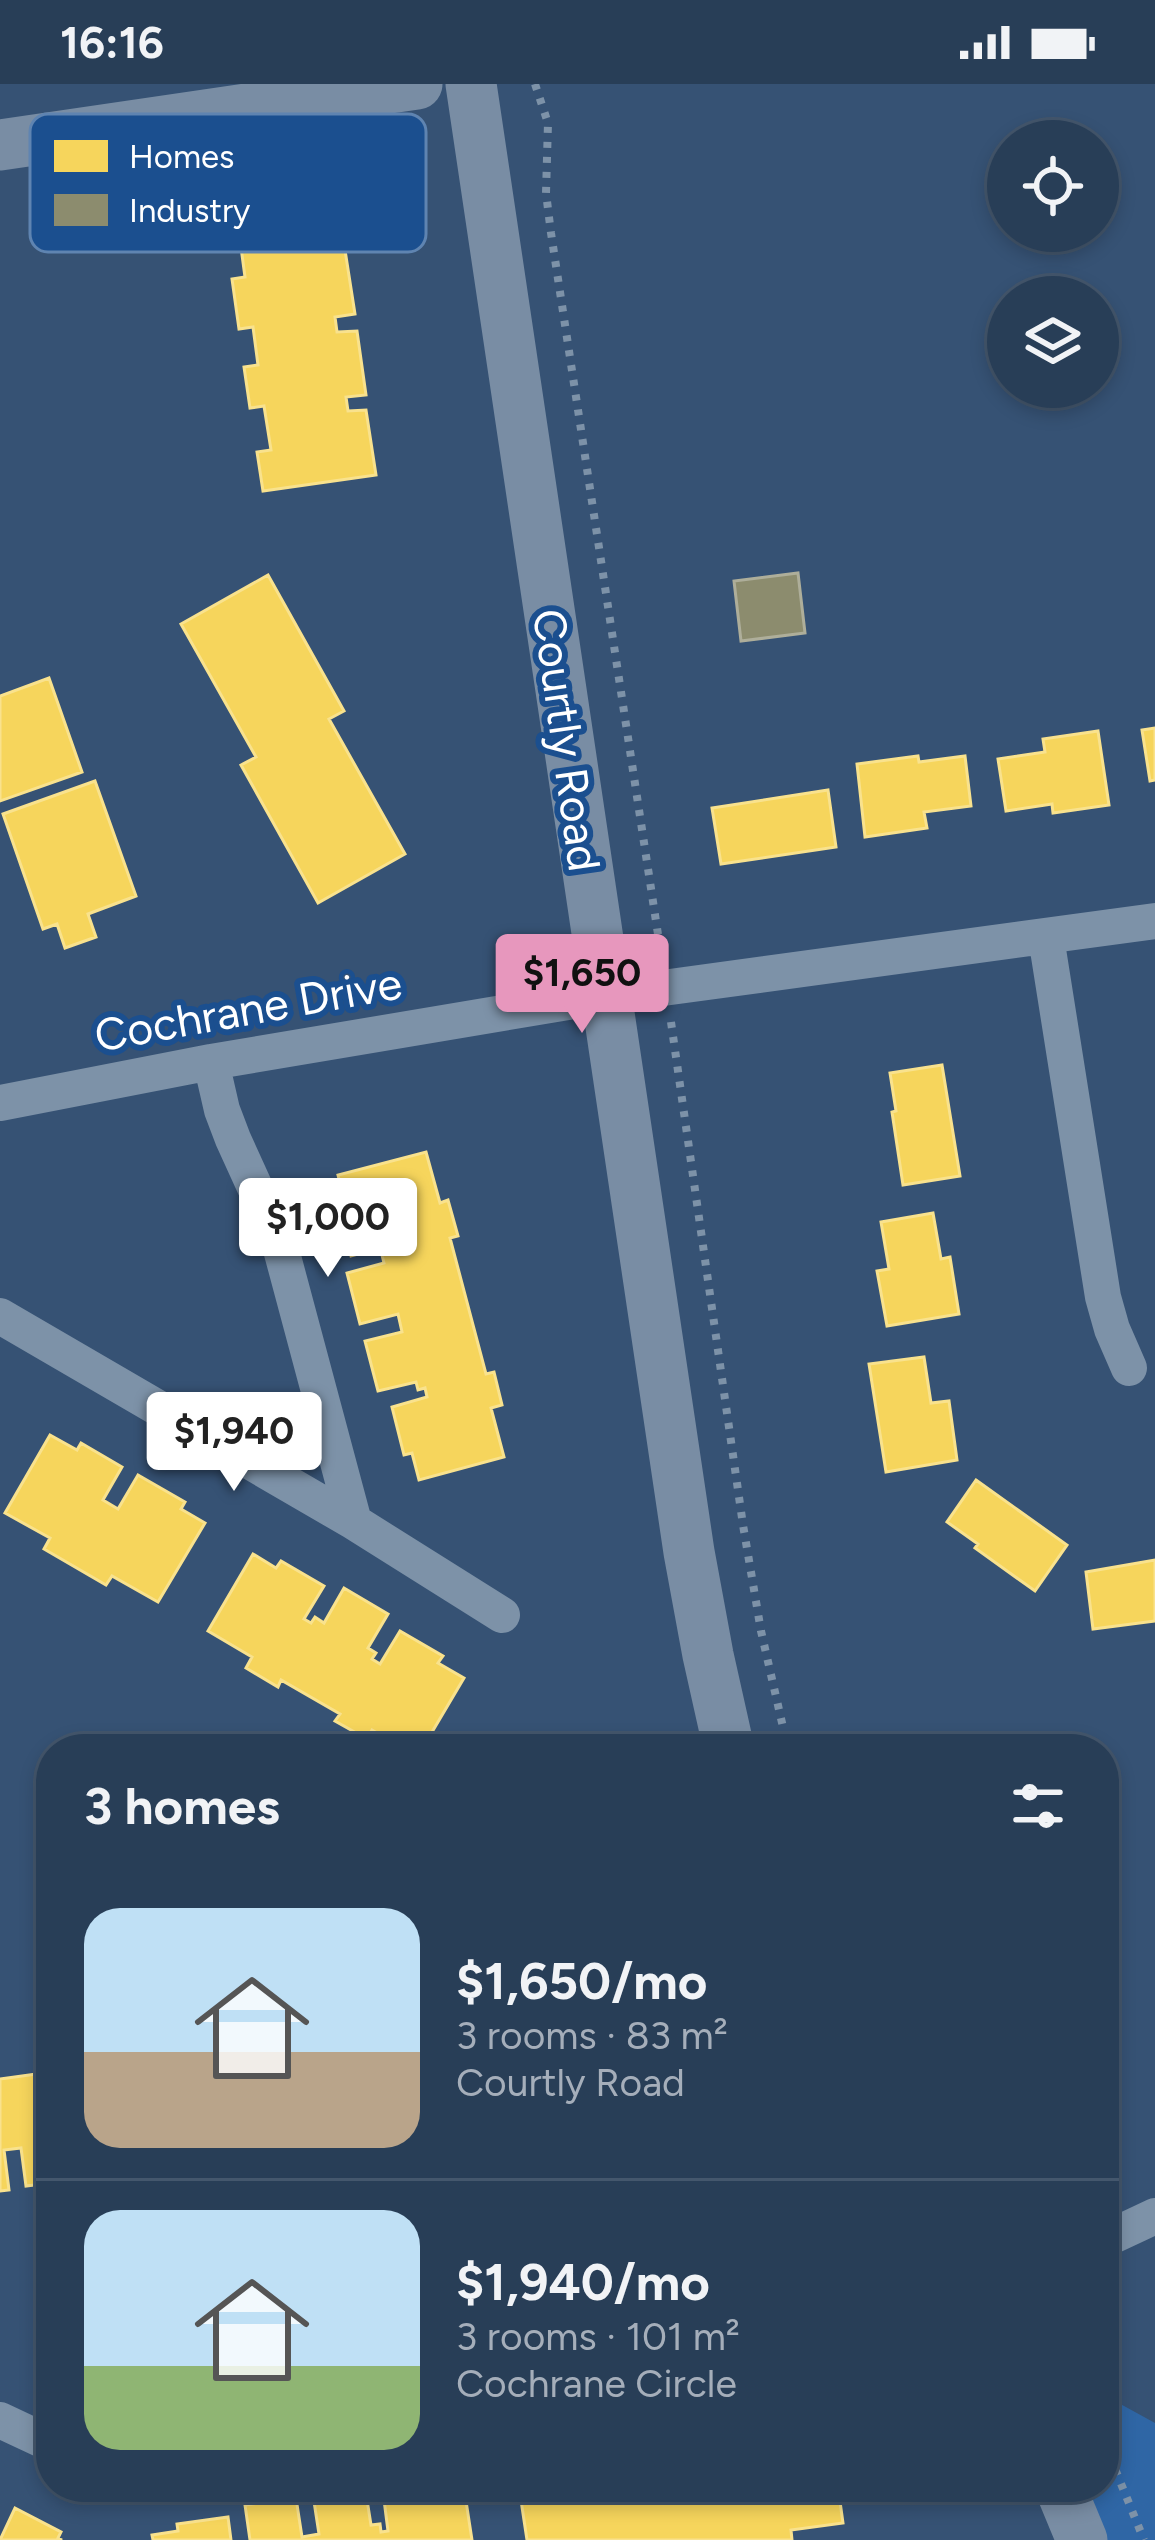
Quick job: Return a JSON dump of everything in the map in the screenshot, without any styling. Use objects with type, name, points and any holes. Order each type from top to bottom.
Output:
[{"type":"street","points":[[215,114],[417,84]]},
{"type":"street","name":"Courtly Road","points":[[471,84],[689,1552],[726,1734]]},
{"type":"street","points":[[0,146],[30,142]]},
{"type":"street","name":"Cochrane Drive","points":[[0,1103],[604,996],[1155,922]]},
{"type":"street","points":[[1046,938],[1102,1297],[1129,1368]]},
{"type":"street","points":[[211,1062],[232,1139],[278,1238],[354,1522]]},
{"type":"street","points":[[0,1316],[354,1522],[502,1615]]},
{"type":"street","points":[[1119,2233],[1155,2216]]},
{"type":"street","points":[[0,2420],[36,2437]]},
{"type":"street","points":[[1066,2502],[1082,2540]]},
{"type":"path","points":[[535,84],[548,123],[546,193],[551,233],[743,1525],[785,1734]]},
{"type":"path","points":[[1119,2479],[1144,2540]]},
{"type":"shaded area","points":[[1119,2403],[1155,2423],[1155,2540],[1082,2540],[1066,2502],[1119,2502]]},
{"type":"building: Homes","points":[[242,252],[345,252],[355,314],[335,317],[337,332],[357,331],[366,395],[346,397],[348,411],[366,410],[376,475],[263,491],[257,452],[271,450],[264,406],[250,408],[244,367],[258,365],[253,327],[239,329],[232,279],[245,277]]},
{"type":"building: Homes","points":[[268,575],[344,711],[329,719],[405,854],[318,903],[241,765],[256,757],[181,624]]},
{"type":"building: Homes","points":[[49,678],[82,772],[0,801],[0,696]]},
{"type":"building: Homes","points":[[1155,728],[1155,780],[1150,781],[1142,730]]},
{"type":"building: Homes","points":[[1098,731],[1109,805],[1053,813],[1052,804],[1006,811],[998,759],[1045,752],[1043,739]]},
{"type":"building: Homes","points":[[918,756],[919,762],[965,756],[971,806],[924,812],[927,828],[865,837],[857,764]]},
{"type":"building: Homes","points":[[95,781],[136,896],[88,914],[96,937],[65,948],[57,924],[43,929],[3,814]]},
{"type":"building: Homes","points":[[828,790],[836,847],[721,864],[712,808]]},
{"type":"building: Homes","points":[[942,1065],[960,1176],[903,1185],[890,1073]]},
{"type":"building: Homes","points":[[426,1152],[440,1203],[448,1200],[458,1236],[450,1238],[486,1374],[494,1372],[502,1405],[491,1408],[504,1457],[419,1480],[412,1453],[404,1455],[392,1407],[427,1397],[425,1388],[418,1390],[416,1382],[378,1391],[365,1341],[402,1332],[398,1314],[360,1324],[347,1273],[384,1263],[382,1255],[390,1253],[388,1246],[351,1256],[337,1205],[345,1203],[338,1175]]},
{"type":"building: Homes","points":[[933,1213],[941,1259],[950,1257],[959,1314],[887,1326],[877,1271],[889,1269],[881,1222]]},
{"type":"building: Homes","points":[[924,1357],[931,1403],[949,1401],[957,1460],[886,1472],[869,1364]]},
{"type":"building: Homes","points":[[50,1435],[77,1450],[81,1443],[122,1467],[103,1500],[118,1509],[138,1475],[185,1502],[181,1509],[205,1523],[158,1602],[112,1576],[106,1585],[44,1549],[50,1538],[5,1513]]},
{"type":"building: Homes","points":[[976,1480],[1067,1545],[1035,1591],[947,1522]]},
{"type":"building: Homes","points":[[253,1554],[276,1568],[281,1561],[324,1586],[304,1619],[311,1623],[315,1617],[324,1623],[344,1588],[388,1614],[368,1648],[380,1664],[400,1631],[443,1656],[438,1663],[464,1678],[431,1734],[372,1730],[358,1734],[335,1721],[340,1714],[281,1680],[278,1687],[246,1668],[252,1657],[208,1631]]},
{"type":"building: Homes","points":[[1155,1560],[1155,1621],[1093,1629],[1086,1572]]},
{"type":"building: Homes","points":[[36,2074],[36,2185],[26,2186],[21,2148],[4,2150],[9,2190],[0,2191],[0,2079]]},
{"type":"building: Homes","points":[[297,2502],[302,2537],[319,2534],[314,2502],[367,2502],[371,2525],[380,2524],[381,2532],[388,2531],[384,2502],[466,2502],[472,2540],[250,2540],[245,2505]]},
{"type":"building: Homes","points":[[521,2502],[840,2502],[843,2523],[791,2530],[792,2540],[527,2540]]},
{"type":"building: Homes","points":[[15,2508],[61,2532],[58,2538],[62,2540],[0,2540]]},
{"type":"building: Homes","points":[[228,2517],[231,2540],[153,2540],[152,2535],[178,2531],[177,2524]]},
{"type":"building: Industry","points":[[798,573],[805,633],[741,641],[734,581]]}]
